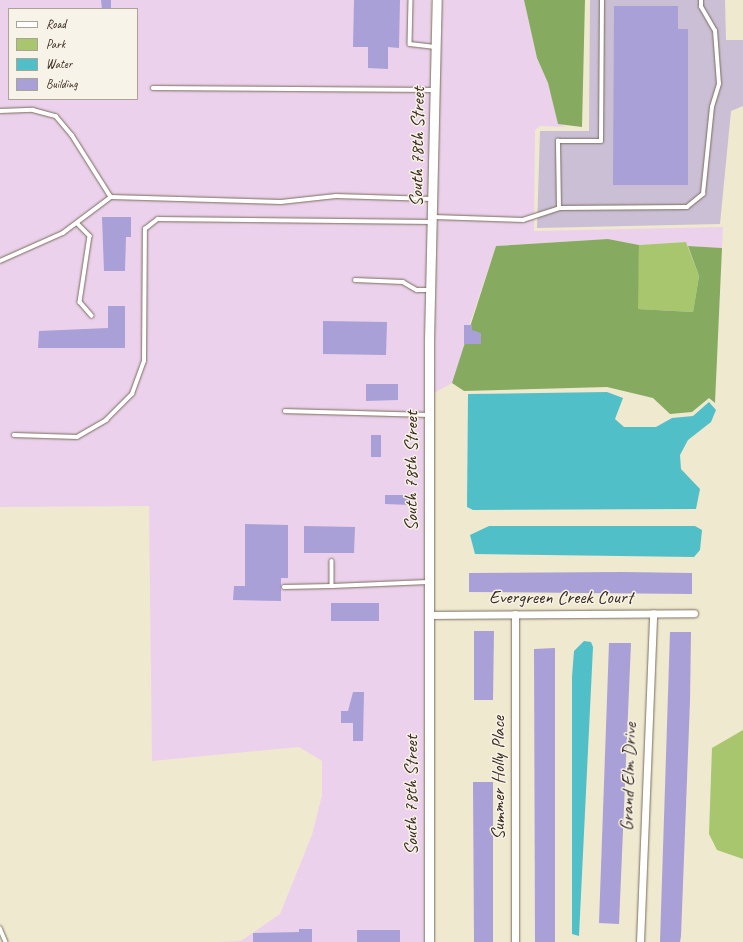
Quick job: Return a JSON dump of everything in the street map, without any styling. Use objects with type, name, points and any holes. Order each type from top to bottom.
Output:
[{"type":"street","name":"South 78th Street","points":[[428,942],[429,415],[435,199],[436,0]]},
{"type":"street","name":"Grand Elm Drive","points":[[640,942],[652,613]]},
{"type":"street","name":"Evergreen Creek Court","points":[[429,615],[694,613]]},
{"type":"street","name":"Summer Holly Place","points":[[515,614],[515,942]]},
{"type":"lane","points":[[411,0],[410,44],[436,47]]},
{"type":"lane","points":[[559,208],[558,141],[601,140],[602,0]]},
{"type":"lane","points":[[14,435],[77,437],[106,420],[132,394],[144,360],[145,228],[158,219],[523,220],[559,208],[687,207],[703,194],[712,107],[719,84],[715,31],[701,0]]},
{"type":"lane","points":[[153,88],[436,90]]},
{"type":"lane","points":[[0,111],[33,110],[56,116],[72,135],[111,197]]},
{"type":"lane","points":[[0,261],[78,224],[111,197],[281,202],[336,196],[435,199]]},
{"type":"lane","points":[[78,224],[90,236],[80,302],[92,316]]},
{"type":"lane","points":[[355,280],[403,282],[417,290],[432,291]]},
{"type":"lane","points":[[285,411],[429,415]]},
{"type":"lane","points":[[332,561],[332,586]]},
{"type":"lane","points":[[284,587],[429,582]]},
{"type":"lane","points":[[0,928],[6,942]]},
{"type":"shaded area","points":[[0,0],[431,0],[430,199],[424,339],[424,942],[219,942],[241,941],[280,914],[312,835],[322,795],[322,761],[299,747],[152,761],[149,506],[0,507]]},
{"type":"shaded area","points":[[441,0],[524,0],[537,58],[548,83],[558,123],[566,127],[540,126],[535,130],[534,231],[723,227],[722,248],[688,246],[686,242],[639,245],[608,239],[496,246],[468,329],[458,371],[452,383],[434,393]]},
{"type":"shaded area","points":[[590,0],[725,0],[726,40],[743,40],[743,106],[731,111],[720,224],[537,228],[540,131],[589,131]]},
{"type":"green space","points":[[524,0],[585,0],[582,127],[558,124],[548,83],[537,58]]},
{"type":"green space","points":[[608,239],[639,245],[638,309],[693,312],[699,276],[688,246],[722,248],[715,403],[709,398],[692,412],[670,414],[653,398],[607,387],[464,391],[452,383],[496,246]]},
{"type":"green space","points":[[686,242],[699,276],[693,312],[637,309],[639,245]]},
{"type":"green space","points":[[743,730],[743,859],[717,850],[709,834],[712,748]]},
{"type":"water","points":[[607,392],[623,398],[615,419],[624,427],[656,427],[672,418],[693,416],[709,402],[716,410],[711,422],[688,440],[680,455],[681,469],[700,489],[696,509],[473,510],[467,507],[468,394]]},
{"type":"water","points":[[489,526],[695,526],[702,530],[700,550],[694,557],[475,554],[470,535]]},
{"type":"water","points":[[584,641],[591,642],[593,647],[579,936],[572,934],[572,677],[574,651]]},
{"type":"building","points":[[101,0],[111,0],[111,8],[102,8]]},
{"type":"building","points":[[354,0],[400,0],[399,48],[388,47],[388,69],[368,68],[368,47],[353,47]]},
{"type":"building","points":[[614,6],[678,6],[678,29],[688,29],[688,185],[613,185]]},
{"type":"building","points":[[102,217],[131,217],[131,237],[126,237],[125,271],[104,271]]},
{"type":"building","points":[[108,306],[125,306],[125,348],[38,348],[39,331],[108,328]]},
{"type":"building","points":[[323,321],[387,322],[386,355],[323,354]]},
{"type":"building","points":[[464,325],[472,325],[472,330],[481,333],[481,344],[464,344]]},
{"type":"building","points":[[366,384],[398,384],[398,400],[366,401]]},
{"type":"building","points":[[371,435],[381,435],[381,457],[371,457]]},
{"type":"building","points":[[385,495],[411,495],[411,505],[385,504]]},
{"type":"building","points":[[245,524],[288,525],[288,578],[281,578],[281,601],[233,600],[234,586],[245,586]]},
{"type":"building","points":[[304,526],[355,527],[354,553],[304,553]]},
{"type":"building","points":[[469,573],[692,573],[692,594],[469,592]]},
{"type":"building","points":[[331,603],[379,603],[379,621],[331,621]]},
{"type":"building","points":[[474,631],[494,631],[493,700],[474,700]]},
{"type":"building","points":[[670,632],[691,632],[690,701],[681,936],[680,942],[660,942]]},
{"type":"building","points":[[609,643],[631,643],[619,924],[599,923]]},
{"type":"building","points":[[555,648],[555,942],[535,942],[534,649]]},
{"type":"building","points":[[353,692],[364,692],[363,741],[353,741],[353,723],[341,723],[341,711],[348,711]]},
{"type":"building","points":[[473,782],[493,782],[493,942],[474,942]]},
{"type":"building","points":[[299,929],[312,929],[312,942],[253,942],[253,933],[299,932]]},
{"type":"building","points":[[357,930],[400,930],[400,942],[357,942]]}]
